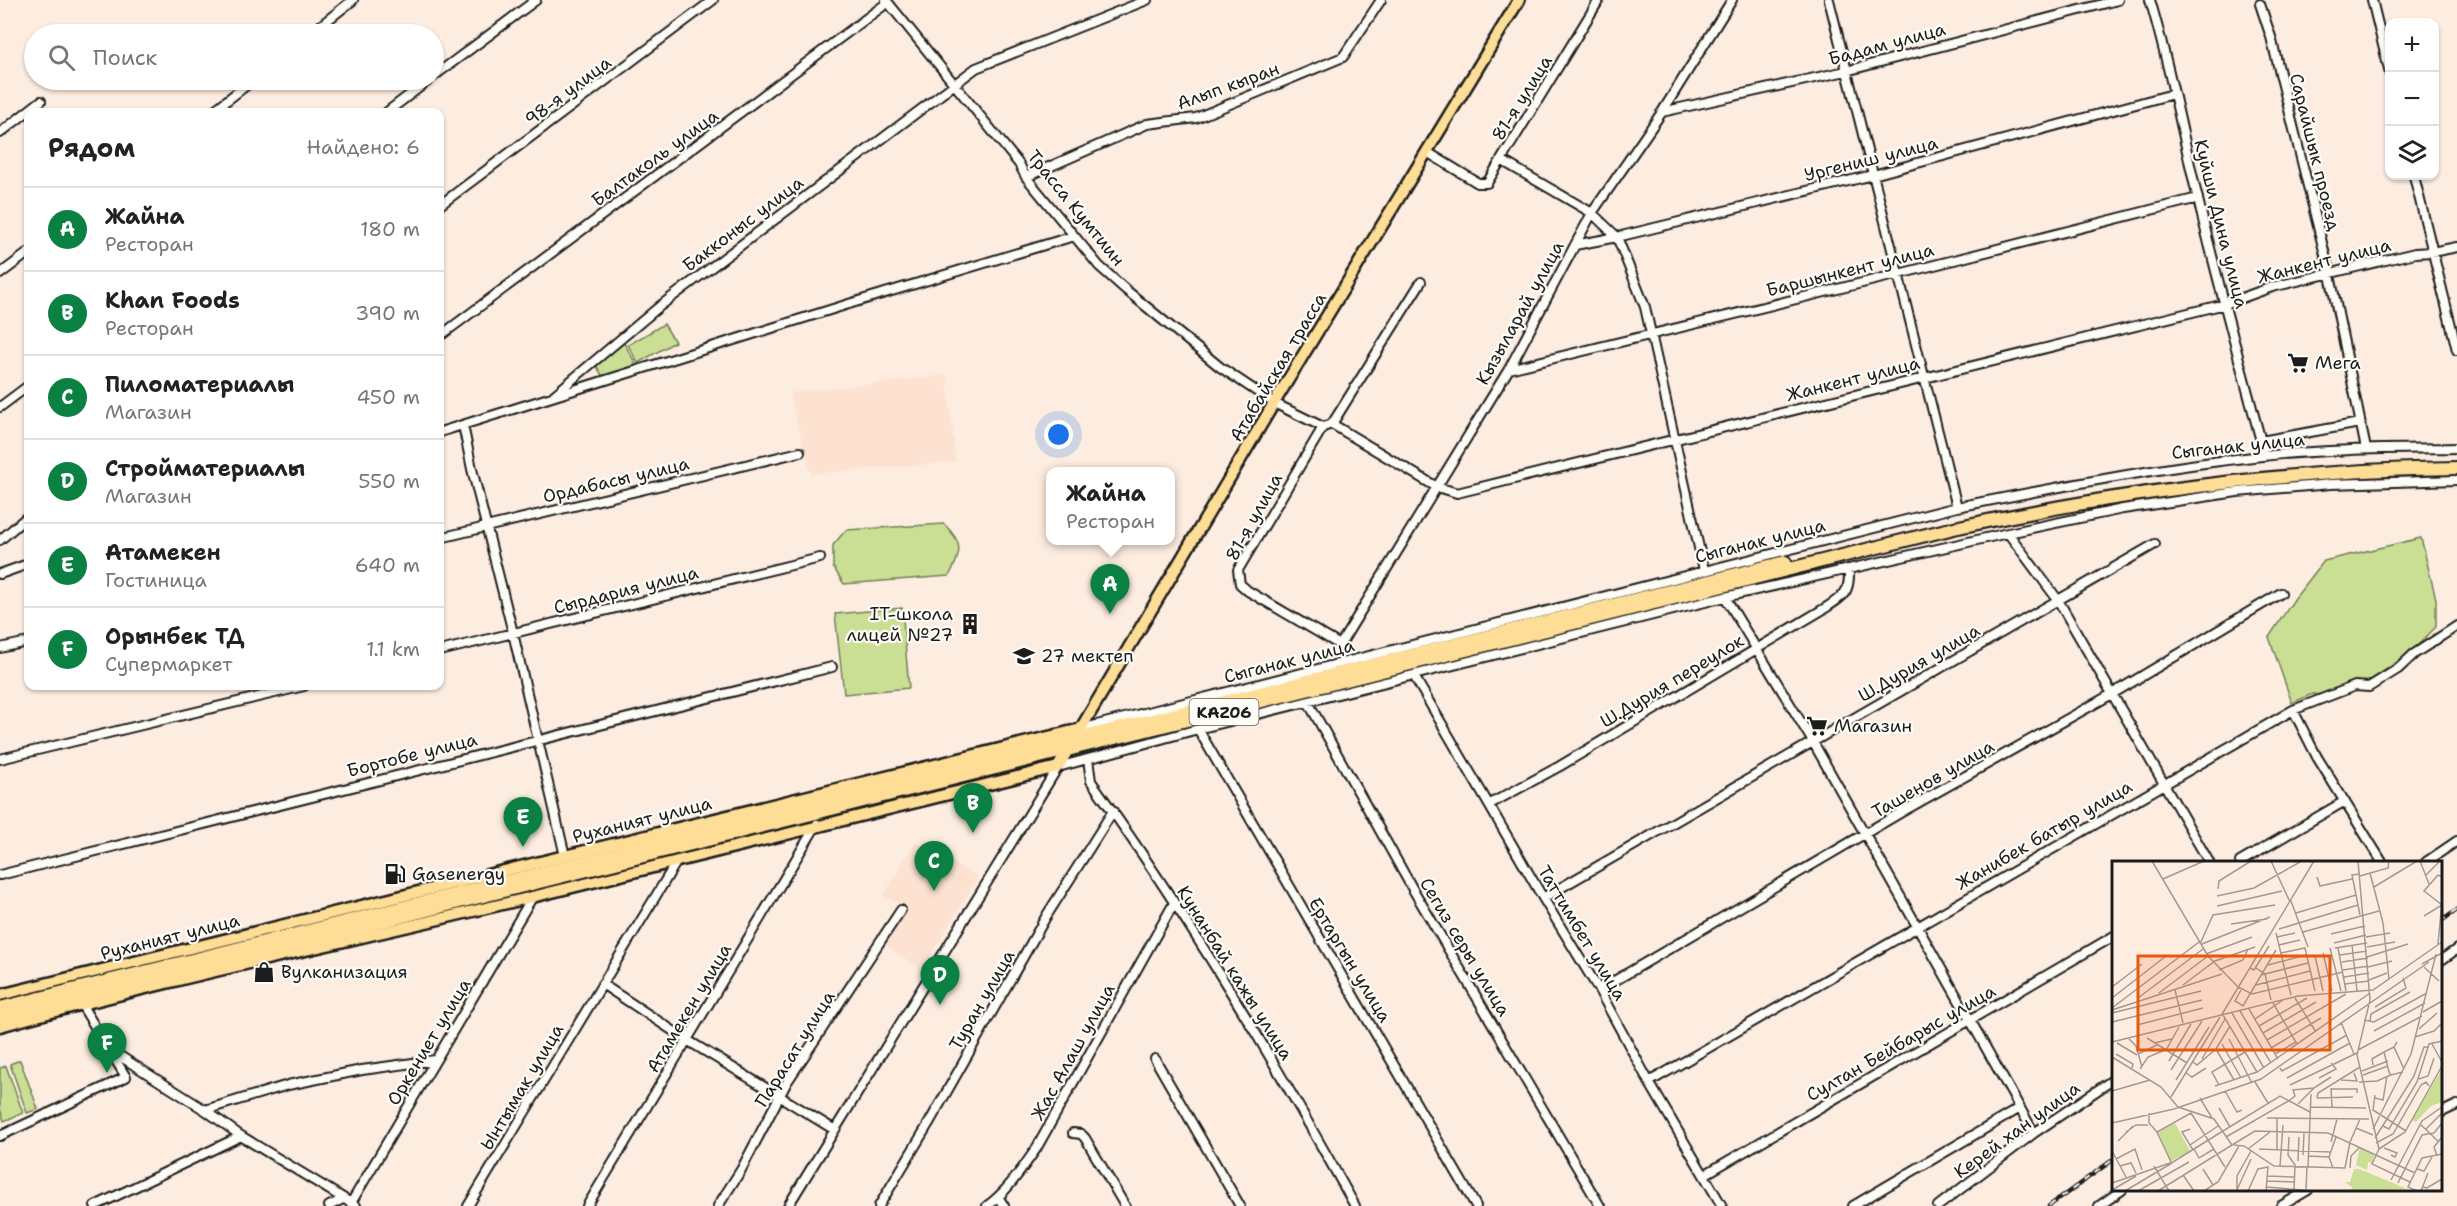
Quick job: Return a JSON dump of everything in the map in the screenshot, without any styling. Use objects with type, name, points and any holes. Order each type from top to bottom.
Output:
[{"type":"highway","name":"KАZ06","points":[[0,1008],[1078,734],[1953,520],[2111,489],[2234,472],[2365,462],[2457,460]]},
{"type":"highway","name":"KАZ06","points":[[0,1017],[1067,752],[1954,528],[2045,508],[2235,480],[2366,470],[2457,468]]},
{"type":"main road","name":"Атабайская трасса","points":[[1058,767],[1274,403],[1519,0]]},
{"type":"main road","name":"Руханият улица","points":[[0,995],[565,856],[1078,734]]},
{"type":"main road","points":[[0,1026],[81,1004],[1058,767]]},
{"type":"street","points":[[323,24],[354,0]]},
{"type":"street","points":[[444,69],[536,0]]},
{"type":"street","name":"98-я улица","points":[[444,202],[713,0]]},
{"type":"street","name":"Бакконыс улица","points":[[554,395],[660,306],[975,68],[1147,0]]},
{"type":"street","name":"Алып кыран","points":[[1026,177],[1147,124],[1196,118],[1343,57],[1381,0]]},
{"type":"street","name":"81-я улица","points":[[1427,152],[1478,183],[1487,183],[1599,0]]},
{"type":"street","name":"Кызыларай улица","points":[[1340,645],[1509,369],[1593,213],[1662,112],[1732,0]]},
{"type":"street","points":[[1829,0],[1957,507]]},
{"type":"street","name":"Бадам улица","points":[[1662,112],[1846,71],[2118,0]]},
{"type":"street","name":"Куйши Дина улица","points":[[2151,0],[2198,198],[2265,456]]},
{"type":"street","points":[[2372,0],[2390,72]]},
{"type":"street","name":"Трасса Кумтиин","points":[[886,1],[955,83],[1019,164],[1026,177],[1099,266],[1220,367],[1274,403]]},
{"type":"street","name":"Балтаколь улица","points":[[444,333],[886,1]]},
{"type":"street","name":"Сарайшык проезд","points":[[2260,4],[2271,37],[2330,275],[2366,449]]},
{"type":"street","points":[[217,108],[240,90]]},
{"type":"street","points":[[392,108],[416,90]]},
{"type":"street","name":"Ургениш улица","points":[[1575,245],[1617,237],[1873,175],[2173,94]]},
{"type":"street","points":[[32,108],[41,101]]},
{"type":"street","points":[[0,133],[24,114]]},
{"type":"street","points":[[1501,160],[1593,213],[1617,237],[1645,307],[1704,570]]},
{"type":"street","points":[[2415,180],[2457,350]]},
{"type":"street","name":"Баршынкент улица","points":[[1509,369],[2198,198]]},
{"type":"street","points":[[444,431],[1074,236]]},
{"type":"street","name":"Жанкент улица","points":[[1332,424],[1436,486],[1457,493],[2225,304],[2272,287],[2415,253],[2457,247]]},
{"type":"street","points":[[0,274],[24,256]]},
{"type":"street","points":[[1274,403],[1323,427],[1332,424],[1422,282]]},
{"type":"street","points":[[0,407],[24,389]]},
{"type":"street","points":[[2261,441],[2360,423]]},
{"type":"street","points":[[463,425],[471,469],[487,525],[565,856]]},
{"type":"street","name":"81-я улица","points":[[1323,427],[1239,570],[1240,584],[1248,591],[1340,645]]},
{"type":"street","name":"Сыганак улица","points":[[1078,734],[1704,570],[1957,507],[2102,478],[2265,456],[2366,449],[2457,448]]},
{"type":"street","name":"Ордабасы улица","points":[[444,537],[800,452]]},
{"type":"street","points":[[788,1206],[1058,767],[1198,729],[1725,597],[2008,532],[2123,509],[2237,492],[2331,484],[2457,480]]},
{"type":"street","points":[[0,540],[24,519]]},
{"type":"street","points":[[2008,532],[2058,600],[2208,861]]},
{"type":"street","name":"Ш.Дурия улица","points":[[1543,898],[2155,544]]},
{"type":"street","name":"Сырдария улица","points":[[444,650],[820,558]]},
{"type":"street","points":[[0,574],[24,565]]},
{"type":"street","name":"Ш.Дурия переулок","points":[[1490,804],[1560,766],[1842,598],[1849,588],[1849,569]]},
{"type":"street","name":"Ташенов улица","points":[[1599,990],[2112,694],[2281,593]]},
{"type":"street","points":[[1725,597],[1812,742],[2034,1133]]},
{"type":"street","name":"Жанибек батыр улица","points":[[1648,1082],[2293,710],[2355,686],[2369,687],[2457,626]]},
{"type":"street","points":[[0,648],[24,643]]},
{"type":"street","name":"Бортобе улица","points":[[0,875],[832,667]]},
{"type":"street","name":"Таттимбет улица","points":[[1414,676],[1599,990],[1648,1082],[1722,1206]]},
{"type":"street","points":[[0,759],[287,690]]},
{"type":"street","name":"Сегиз серы улица","points":[[1308,702],[1411,886],[1600,1206]]},
{"type":"street","points":[[2293,710],[2317,757],[2381,861]]},
{"type":"street","name":"Ертаргын улица","points":[[1198,729],[1476,1206]]},
{"type":"street","name":"Кунанбай кажы улица","points":[[1088,759],[1092,781],[1232,991],[1302,1109],[1355,1206]]},
{"type":"street","points":[[2242,861],[2344,801]]},
{"type":"street","name":"Туран улица","points":[[879,1206],[929,1123],[1047,915],[1113,811]]},
{"type":"street","name":"Атамекен улица","points":[[587,1206],[817,825]]},
{"type":"street","points":[[2427,861],[2457,841]]},
{"type":"street","name":"Ынтымак улица","points":[[468,1206],[679,859]]},
{"type":"street","name":"Оркениет улица","points":[[350,1202],[533,896]]},
{"type":"street","name":"Жас Алаш улица","points":[[987,1206],[999,1198],[1002,1190],[1016,1177],[1036,1149],[1174,903]]},
{"type":"street","name":"Парасат улица","points":[[718,1206],[741,1170],[787,1082],[901,910]]},
{"type":"street","name":"Султан Бейбарыс улица","points":[[1704,1175],[2112,937]]},
{"type":"street","points":[[2442,960],[2457,949]]},
{"type":"street","points":[[602,984],[687,1041],[835,1130]]},
{"type":"street","points":[[0,1136],[126,1077],[81,1004]]},
{"type":"street","points":[[112,1051],[205,1110],[241,1136],[350,1202]]},
{"type":"street","points":[[205,1110],[288,1085],[362,1070],[435,1059]]},
{"type":"street","points":[[1155,1059],[1240,1206]]},
{"type":"street","name":"Керей хан улица","points":[[1938,1206],[2034,1133],[2112,1080]]},
{"type":"street","points":[[2442,1112],[2457,1105]]},
{"type":"street","name":"Керей хан улица","points":[[1853,1206],[2020,1108]]},
{"type":"street","points":[[1073,1133],[1081,1134],[1086,1138],[1125,1206]]},
{"type":"street","points":[[95,1206],[241,1136]]},
{"type":"street","points":[[2098,1206],[2120,1191]]},
{"type":"street","points":[[2281,1206],[2306,1191]]},
{"type":"street","points":[[999,1198],[1004,1206]]},
{"type":"street","points":[[329,1206],[350,1202]]},
{"type":"shaded area","points":[[947,375],[956,462],[811,474],[789,393]]},
{"type":"shaded area","points":[[915,842],[978,877],[922,970],[885,945],[908,908],[883,896]]},
{"type":"green space","points":[[664,324],[675,342],[638,363],[628,345]]},
{"type":"green space","points":[[624,343],[637,366],[603,377],[596,365]]},
{"type":"green space","points":[[944,524],[955,537],[959,548],[957,561],[949,576],[844,584],[833,567],[833,545],[846,530]]},
{"type":"green space","points":[[2421,538],[2436,599],[2436,627],[2410,653],[2367,682],[2354,684],[2325,695],[2312,694],[2292,703],[2269,637],[2295,598],[2324,561]]},
{"type":"green space","points":[[902,608],[909,688],[844,694],[835,614]]},
{"type":"green space","points":[[20,1060],[38,1109],[27,1113],[10,1064]]},
{"type":"green space","points":[[6,1066],[23,1113],[4,1121],[0,1109],[0,1068]]},
{"type":"railway","points":[[2442,921],[2457,910]]},
{"type":"railway","points":[[2049,1206],[2112,1160]]},
{"type":"place","name":"Мега","points":[[2298,363]]},
{"type":"place","name":"Жайна","points":[[1110,614]]},
{"type":"place","name":"IT-школа лицей №27","points":[[970,624]]},
{"type":"place","name":"27 мектеп","points":[[1024,656]]},
{"type":"place","name":"Магазин","points":[[1817,726]]},
{"type":"place","name":"Khan Foods","points":[[973,833]]},
{"type":"place","name":"Атамекен","points":[[523,847]]},
{"type":"place","name":"Gasenergy","points":[[395,874]]},
{"type":"place","name":"Пиломатериалы","points":[[934,891]]},
{"type":"place","name":"Вулканизация","points":[[264,972]]},
{"type":"place","name":"Стройматериалы","points":[[940,1005]]},
{"type":"place","name":"Орынбек ТД","points":[[107,1073]]}]
